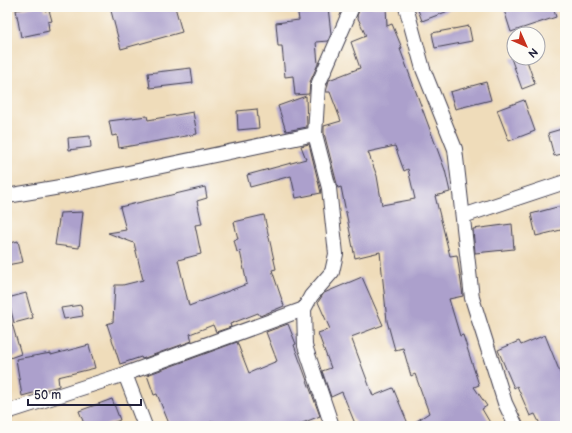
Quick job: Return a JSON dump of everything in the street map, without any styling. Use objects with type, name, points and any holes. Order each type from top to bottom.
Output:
[{"type":"street","points":[[332,426],[306,346],[304,309],[311,296],[332,272],[336,254],[329,188],[315,134],[318,84],[352,7]]},
{"type":"street","points":[[406,7],[423,68],[455,149],[472,298],[505,403],[516,426]]},
{"type":"street","points":[[7,196],[66,186],[315,134]]},
{"type":"street","points":[[463,216],[565,182]]},
{"type":"street","points":[[7,412],[125,374],[304,309]]},
{"type":"street","points":[[125,374],[145,426]]},
{"type":"building","points":[[32,7],[44,7],[45,11],[49,10],[52,21],[48,22],[49,31],[21,37],[16,10]]},
{"type":"building","points":[[110,7],[175,7],[182,32],[121,49]]},
{"type":"building","points":[[297,7],[328,7],[331,34],[328,41],[316,42],[318,64],[310,82],[309,94],[295,95],[293,76],[285,77],[282,46],[278,46],[276,23],[299,20]]},
{"type":"building","points":[[360,7],[386,7],[387,26],[392,24],[402,48],[400,49],[445,170],[450,192],[435,196],[450,256],[457,255],[463,296],[449,299],[460,336],[463,335],[479,385],[474,387],[487,406],[482,409],[492,426],[409,426],[429,413],[415,374],[411,376],[403,348],[395,350],[387,321],[380,252],[355,258],[341,187],[338,188],[324,133],[324,126],[341,121],[330,92],[326,92],[329,80],[360,68],[351,42],[366,36],[357,16]],"holes":[[[395,146],[404,171],[408,169],[415,199],[382,205],[377,176],[368,152]]]},
{"type":"building","points":[[417,7],[456,7],[456,8],[422,21]]},
{"type":"building","points":[[503,7],[553,7],[556,17],[529,26],[509,26]]},
{"type":"building","points":[[469,26],[472,41],[435,48],[432,33]]},
{"type":"building","points":[[514,66],[529,66],[535,84],[522,89]]},
{"type":"building","points":[[191,68],[193,83],[150,88],[148,73]]},
{"type":"building","points":[[486,82],[491,100],[455,109],[450,92]]},
{"type":"building","points":[[306,96],[307,127],[286,131],[278,106]]},
{"type":"building","points":[[524,100],[535,131],[509,141],[497,110]]},
{"type":"building","points":[[257,109],[259,128],[238,130],[237,111]]},
{"type":"building","points":[[193,112],[197,134],[119,148],[117,135],[112,136],[109,121],[147,116],[148,120]]},
{"type":"building","points":[[565,128],[565,153],[554,156],[548,133]]},
{"type":"building","points":[[90,136],[91,147],[69,150],[68,138]]},
{"type":"building","points":[[309,144],[321,193],[296,198],[291,176],[250,187],[247,175],[306,159],[301,146]]},
{"type":"building","points":[[205,187],[207,198],[197,201],[202,224],[195,225],[201,254],[178,260],[189,306],[247,284],[240,251],[237,252],[234,240],[238,239],[234,222],[264,215],[276,269],[272,270],[284,306],[260,316],[258,313],[230,324],[231,327],[216,332],[213,325],[190,334],[192,341],[142,359],[141,357],[120,364],[107,324],[113,322],[115,285],[123,285],[143,280],[134,243],[108,233],[126,230],[120,207]]},
{"type":"building","points":[[561,206],[565,229],[536,236],[531,214]]},
{"type":"building","points":[[83,212],[79,248],[55,245],[60,213]]},
{"type":"building","points":[[512,224],[514,249],[475,253],[473,229]]},
{"type":"building","points":[[18,241],[23,262],[7,265],[7,244]]},
{"type":"building","points":[[362,277],[383,325],[351,337],[373,396],[393,388],[409,426],[356,426],[342,392],[331,397],[322,371],[331,368],[318,333],[330,329],[318,302],[324,293]]},
{"type":"building","points":[[26,293],[33,318],[14,323],[8,298]]},
{"type":"building","points":[[81,305],[83,316],[64,319],[61,308]]},
{"type":"building","points":[[10,317],[21,354],[7,359],[7,318]]},
{"type":"building","points":[[288,324],[296,344],[294,345],[320,416],[295,426],[216,426],[214,421],[201,426],[170,426],[157,394],[154,395],[147,375],[237,342],[249,373],[277,361],[266,332]]},
{"type":"building","points":[[545,335],[565,385],[565,426],[541,426],[535,414],[530,416],[517,386],[514,388],[498,350],[519,341],[521,345]]},
{"type":"building","points":[[89,345],[95,368],[58,377],[59,386],[22,396],[16,359],[51,353],[51,355]]},
{"type":"building","points":[[112,399],[120,420],[104,426],[85,426],[79,411]]}]
